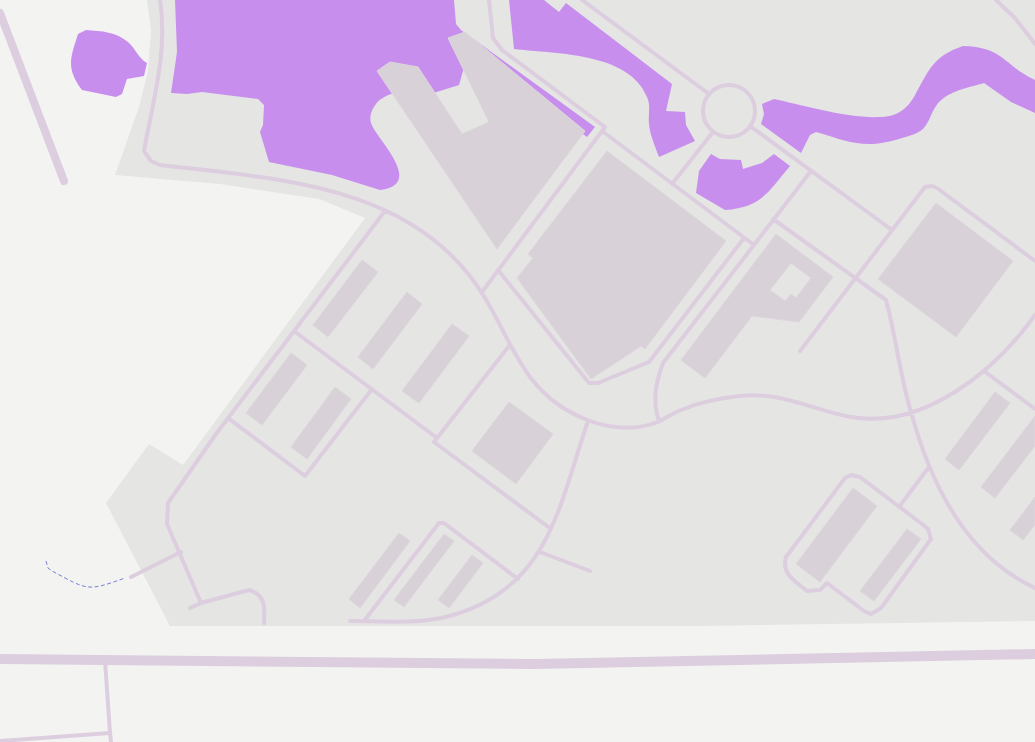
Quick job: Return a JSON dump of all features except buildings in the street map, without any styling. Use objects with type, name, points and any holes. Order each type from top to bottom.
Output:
[{"type":"street","points":[[0,14],[64,181]]},
{"type":"street","points":[[0,659],[534,664],[1035,654]]},
{"type":"lane","points":[[160,0],[163,22],[161,63],[144,151],[150,160],[160,165],[282,179],[325,188],[385,211],[423,232],[446,249],[468,272],[482,292],[509,346],[538,388],[558,405],[588,421],[618,428],[636,428],[712,400],[743,395],[768,395],[784,398],[854,418],[878,418],[910,412],[938,402],[984,371],[1003,355],[1035,315]]},
{"type":"lane","points":[[482,292],[605,127],[502,50],[493,38],[490,0]]},
{"type":"lane","points":[[582,0],[709,94]]},
{"type":"lane","points":[[999,1],[1035,44]]},
{"type":"lane","points":[[730,85],[745,91],[754,104],[755,115],[750,126],[744,133],[734,137],[723,137],[713,132],[706,124],[703,113],[704,102],[709,94],[719,87],[730,85]]},
{"type":"lane","points":[[750,126],[892,230]]},
{"type":"lane","points":[[602,132],[754,245]]},
{"type":"lane","points":[[672,184],[713,132]]},
{"type":"lane","points":[[659,421],[656,412],[655,394],[663,363],[810,171]]},
{"type":"lane","points":[[800,352],[925,187],[932,186],[1035,261]]},
{"type":"lane","points":[[201,603],[181,552],[167,524],[168,503],[174,491],[228,418],[385,211]]},
{"type":"lane","points":[[774,219],[886,300],[910,412],[929,467],[948,504],[971,539],[994,560],[1035,588]]},
{"type":"lane","points":[[498,270],[589,383],[598,384],[649,362],[744,238]]},
{"type":"lane","points":[[294,331],[437,438]]},
{"type":"lane","points":[[509,346],[434,442],[551,529]]},
{"type":"lane","points":[[984,371],[1035,409]]},
{"type":"lane","points":[[228,418],[305,476],[372,389]]},
{"type":"lane","points":[[350,621],[414,620],[449,616],[468,610],[499,593],[518,579],[540,552],[551,529],[588,421]]},
{"type":"lane","points":[[899,507],[929,467]]},
{"type":"lane","points":[[851,475],[860,477],[899,507],[928,529],[931,540],[877,612],[871,614],[864,610],[827,583],[820,590],[811,592],[788,576],[785,568],[786,557],[845,478],[851,475]]},
{"type":"lane","points":[[364,621],[439,523],[444,523],[518,579]]},
{"type":"lane","points":[[131,577],[181,552]]},
{"type":"lane","points":[[540,552],[590,571]]},
{"type":"lane","points":[[190,608],[201,603],[249,590],[257,592],[265,607],[264,623]]},
{"type":"lane","points":[[105,660],[111,742]]},
{"type":"lane","points":[[0,741],[110,733]]},
{"type":"path","points":[[46,561],[48,568],[52,571],[85,588],[99,588],[131,577]]},
{"type":"shaded area","points":[[147,0],[1035,0],[1035,621],[704,626],[170,626],[106,503],[149,444],[183,465],[365,218],[319,199],[220,184],[115,175],[139,107],[148,71],[151,30]]},
{"type":"shaded area","points":[[175,0],[454,0],[456,24],[461,30],[595,127],[587,137],[469,50],[459,85],[424,96],[414,85],[383,98],[373,108],[371,123],[395,160],[399,170],[399,179],[393,186],[380,190],[332,175],[269,162],[260,132],[263,125],[264,105],[258,99],[202,92],[187,94],[171,93],[177,52]]},
{"type":"shaded area","points":[[509,0],[544,0],[559,12],[566,3],[672,84],[666,111],[685,112],[686,125],[695,141],[659,157],[650,128],[647,97],[638,82],[624,71],[608,63],[589,58],[514,49]]},
{"type":"shaded area","points":[[86,30],[114,34],[128,42],[141,59],[147,63],[144,76],[127,79],[122,94],[116,97],[82,90],[74,75],[71,63],[78,34]]},
{"type":"shaded area","points":[[963,46],[977,47],[995,53],[1035,80],[1035,113],[1011,102],[984,83],[951,93],[936,106],[923,129],[913,135],[889,142],[878,144],[858,143],[816,132],[810,135],[801,153],[761,124],[764,114],[762,104],[774,99],[855,116],[887,116],[898,113],[911,101],[934,64],[945,54]]},
{"type":"shaded area","points":[[711,154],[720,159],[741,160],[743,169],[762,163],[774,154],[790,166],[770,191],[756,202],[748,206],[725,210],[696,193],[699,171]]}]
